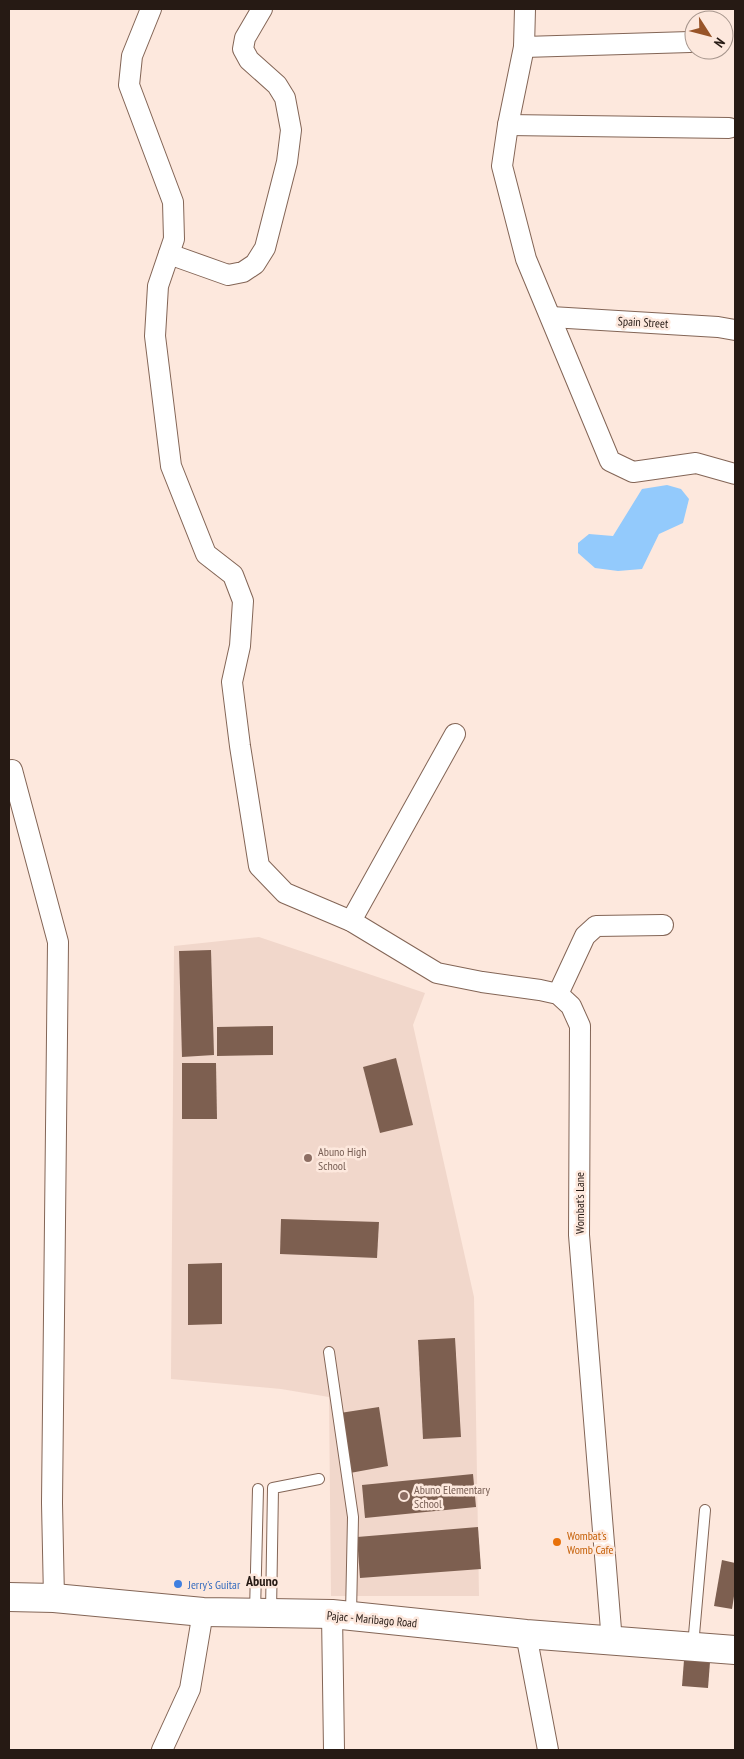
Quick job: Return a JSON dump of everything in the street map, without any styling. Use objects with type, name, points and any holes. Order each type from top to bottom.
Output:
[{"type":"street","points":[[151,9],[132,56],[130,85],[173,202],[174,239],[158,286],[155,336],[171,466],[206,554],[232,575],[243,601],[240,646],[232,682],[259,866],[285,893],[350,921],[437,973],[558,994],[585,936],[596,926],[664,925]]},
{"type":"street","points":[[169,254],[228,275],[243,272],[256,264],[265,248],[288,162],[291,130],[285,98],[277,84],[249,60],[243,50],[245,38],[262,9]]},
{"type":"street","points":[[525,9],[524,48],[508,125],[502,166],[526,259],[610,461],[634,472],[696,463],[735,474]]},
{"type":"street","points":[[524,48],[684,42]]},
{"type":"street","points":[[508,125],[729,128]]},
{"type":"street","name":"Spain Street","points":[[551,317],[718,327],[735,330]]},
{"type":"street","points":[[350,921],[455,734]]},
{"type":"street","points":[[12,770],[58,942],[52,1503],[54,1598]]},
{"type":"street","name":"Wombat's Lane","points":[[558,994],[571,1006],[580,1026],[578,1235],[612,1642]]},
{"type":"street","name":"Pajac - Maribago Road","points":[[9,1596],[54,1598],[203,1612],[342,1615],[612,1642],[735,1650]]},
{"type":"street","points":[[162,1750],[190,1689],[203,1612]]},
{"type":"street","points":[[334,1750],[342,1615]]},
{"type":"street","points":[[526,1634],[548,1750]]},
{"type":"lane","points":[[329,1352],[353,1517],[342,1615]]},
{"type":"lane","points":[[263,1613],[273,1488],[319,1479]]},
{"type":"lane","points":[[258,1489],[263,1613]]},
{"type":"lane","points":[[693,1647],[705,1510]]},
{"type":"shaded area","name":"Abuno High School","points":[[259,937],[425,993],[413,1025],[474,1297],[479,1596],[331,1596],[329,1397],[281,1389],[171,1379],[174,946]]},
{"type":"water","points":[[667,485],[681,489],[689,499],[683,523],[659,534],[642,569],[618,571],[595,568],[578,553],[578,543],[589,534],[613,536],[642,489]]},
{"type":"building","points":[[211,950],[214,1055],[182,1057],[179,951]]},
{"type":"building","points":[[273,1026],[273,1055],[217,1056],[217,1027]]},
{"type":"building","points":[[396,1058],[413,1125],[380,1133],[363,1067]]},
{"type":"building","points":[[182,1063],[216,1063],[217,1119],[182,1119]]},
{"type":"building","points":[[281,1219],[379,1222],[377,1258],[280,1254]]},
{"type":"building","points":[[222,1263],[222,1324],[188,1325],[188,1264]]},
{"type":"building","points":[[455,1338],[461,1437],[423,1439],[418,1340]]},
{"type":"building","points":[[379,1407],[388,1466],[350,1473],[340,1413]]},
{"type":"building","points":[[473,1474],[476,1507],[365,1518],[362,1485]]},
{"type":"building","points":[[478,1527],[481,1569],[360,1578],[357,1537]]},
{"type":"building","points":[[722,1560],[735,1563],[735,1590],[732,1609],[714,1606]]},
{"type":"building","points":[[684,1660],[710,1662],[708,1688],[682,1686]]},
{"type":"place","name":"Abuno High School","points":[[308,1158]]},
{"type":"place","name":"Abuno Elementary School","points":[[404,1496]]},
{"type":"place","name":"Wombat's Womb Cafe","points":[[557,1542]]},
{"type":"place","name":"Jerry's Guitar","points":[[178,1584]]},
{"type":"district","name":"Abuno","points":[[262,1581]]}]
